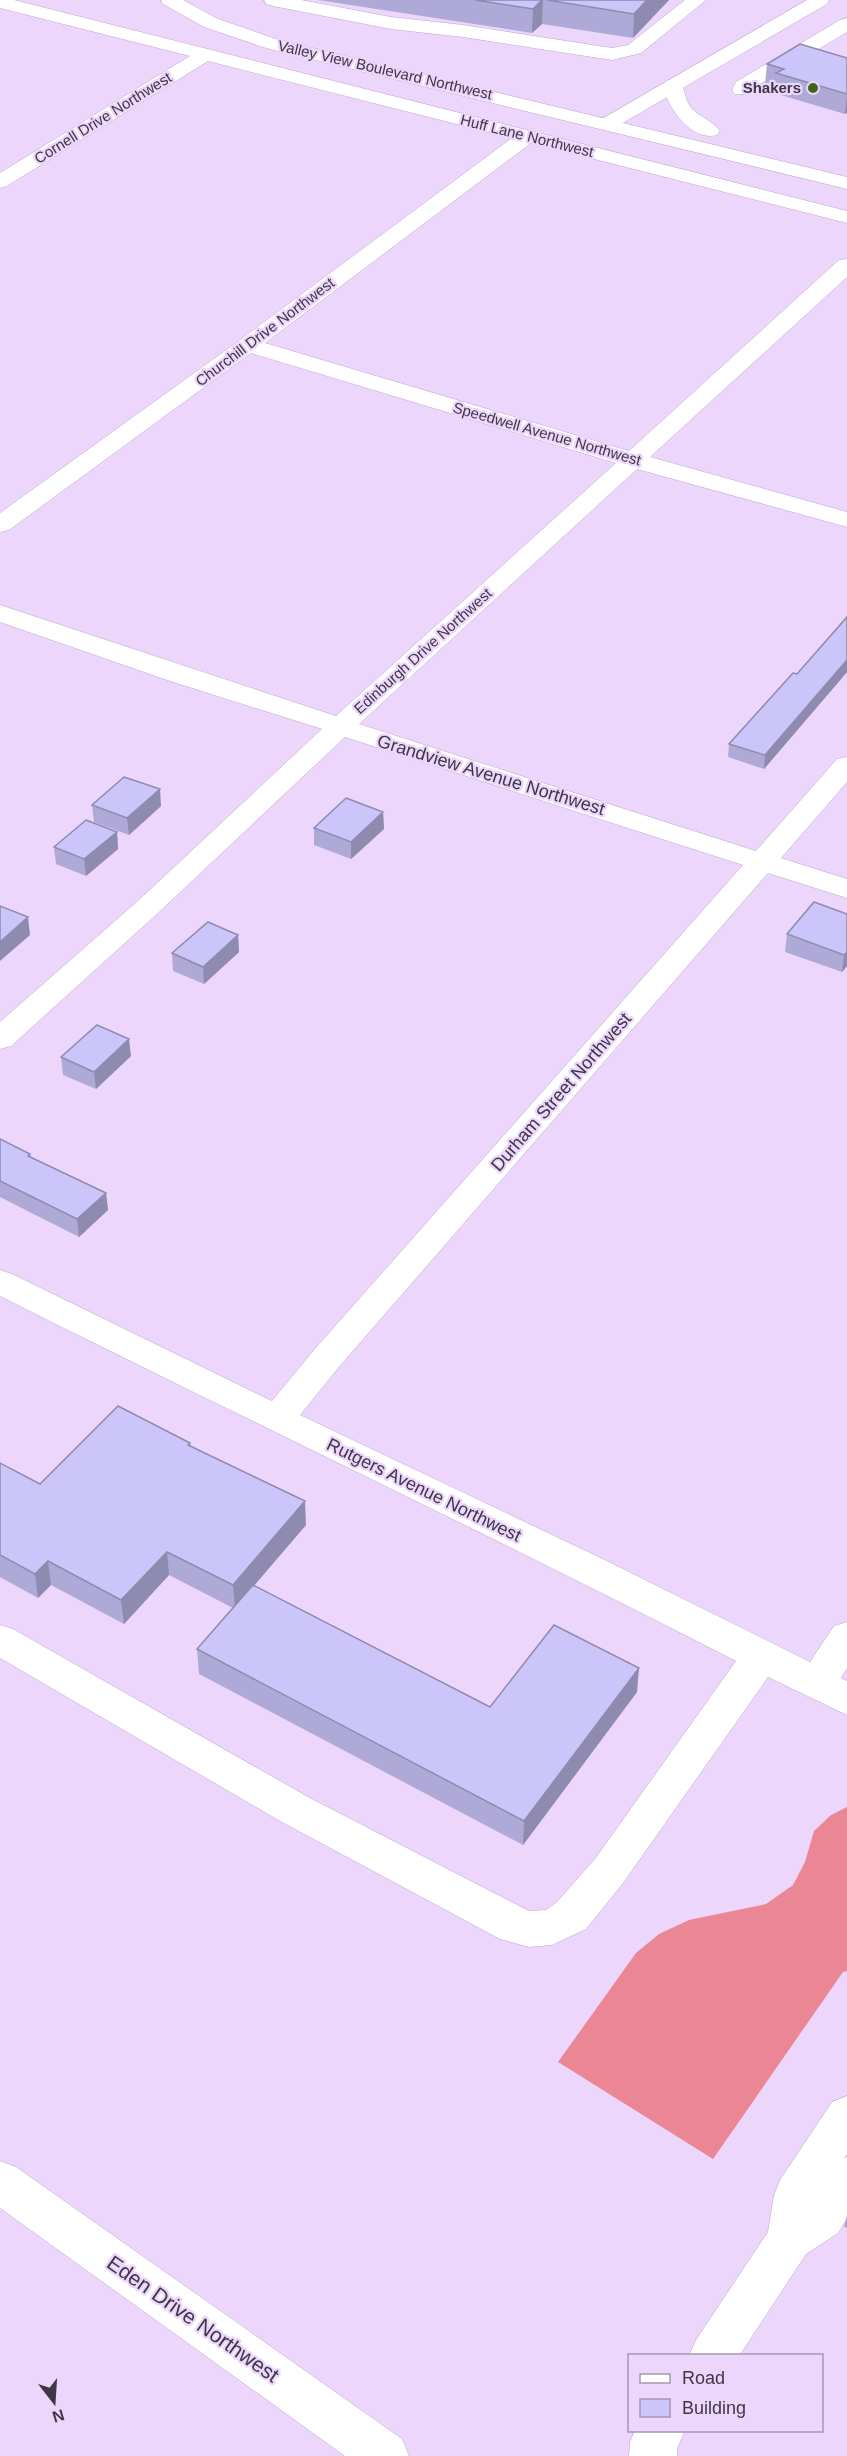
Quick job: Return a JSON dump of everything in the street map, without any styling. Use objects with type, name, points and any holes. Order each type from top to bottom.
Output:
[{"type":"street","name":"Huff Lane Northwest","points":[[50,0],[206,54]]},
{"type":"street","name":"Valley View Boulevard Northwest","points":[[170,0],[211,23],[273,44],[847,183]]},
{"type":"street","name":"Valley View Boulevard Northwest","points":[[203,0],[251,21],[301,35],[847,165]]},
{"type":"street","points":[[273,0],[391,23],[463,31],[612,54],[634,49],[697,0]]},
{"type":"street","points":[[607,124],[820,0]]},
{"type":"street","name":"Huff Lane Northwest","points":[[0,2],[847,218]]},
{"type":"street","points":[[742,90],[743,87],[847,24]]},
{"type":"street","name":"Cornell Drive Northwest","points":[[0,182],[206,54]]},
{"type":"street","points":[[673,86],[674,99],[679,108],[689,118],[710,131]]},
{"type":"street","name":"Churchill Drive Northwest","points":[[0,525],[248,345],[528,136]]},
{"type":"street","name":"Edinburgh Drive Northwest","points":[[0,1039],[149,906],[340,727],[847,265]]},
{"type":"street","name":"Speedwell Avenue Northwest","points":[[248,345],[633,460],[847,520]]},
{"type":"street","name":"Grandview Avenue Northwest","points":[[0,613],[340,727],[847,889]]},
{"type":"street","name":"Durham Street Northwest","points":[[276,1419],[333,1350],[847,765]]},
{"type":"street","name":"Rutgers Avenue Northwest","points":[[0,1282],[276,1419],[594,1571],[832,1691]]},
{"type":"street","points":[[832,1691],[847,1637]]},
{"type":"street","points":[[0,1640],[294,1809],[515,1926],[529,1929],[552,1927],[571,1916],[609,1871],[761,1656]]},
{"type":"street","points":[[790,2239],[796,2195],[847,2116]]},
{"type":"street","points":[[713,2354],[790,2239],[822,2218],[847,2178]]},
{"type":"street","name":"Eden Drive Northwest","points":[[0,2182],[385,2456]]},
{"type":"street","points":[[653,2456],[654,2442],[661,2432]]},
{"type":"shaded area","points":[[847,1807],[847,1971],[843,1972],[713,2159],[558,2062],[636,1953],[659,1934],[689,1920],[766,1904],[793,1885],[805,1862],[814,1831],[831,1815]]},
{"type":"building","points":[[475,0],[542,0],[533,9]]},
{"type":"building","points":[[547,0],[647,0],[634,14]]},
{"type":"building","points":[[800,44],[847,58],[847,94],[776,73],[784,69],[767,64]]},
{"type":"building","points":[[847,617],[847,660],[765,755],[729,744],[793,673],[797,674]]},
{"type":"building","points":[[124,777],[160,789],[127,818],[92,805]]},
{"type":"building","points":[[346,798],[383,812],[351,842],[314,828]]},
{"type":"building","points":[[86,820],[117,832],[84,859],[54,847]]},
{"type":"building","points":[[814,902],[847,914],[847,952],[844,955],[787,934]]},
{"type":"building","points":[[0,906],[28,917],[0,942]]},
{"type":"building","points":[[208,922],[238,935],[203,967],[172,953]]},
{"type":"building","points":[[97,1025],[129,1039],[94,1072],[61,1057]]},
{"type":"building","points":[[0,1139],[30,1154],[28,1156],[106,1193],[77,1219],[0,1181]]},
{"type":"building","points":[[118,1406],[190,1443],[188,1445],[305,1501],[233,1585],[167,1552],[121,1600],[48,1561],[35,1574],[0,1555],[0,1463],[40,1484]]},
{"type":"building","points":[[253,1585],[490,1707],[554,1625],[639,1668],[524,1821],[197,1649]]},
{"type":"place","name":"Shakers","points":[[813,88]]}]
